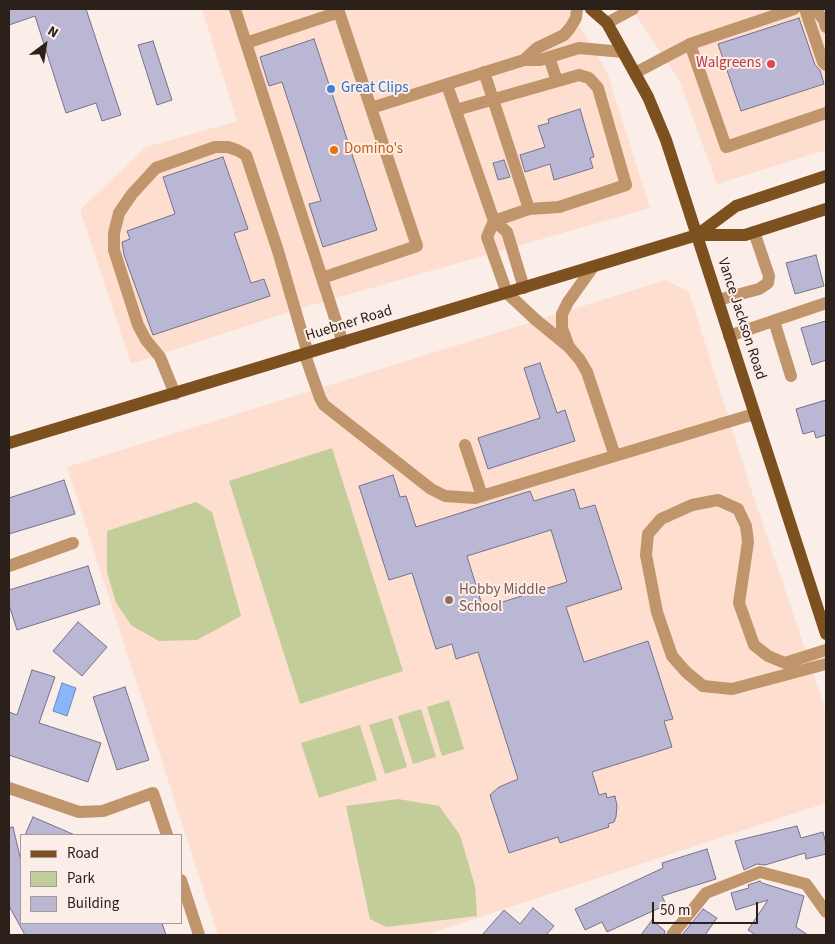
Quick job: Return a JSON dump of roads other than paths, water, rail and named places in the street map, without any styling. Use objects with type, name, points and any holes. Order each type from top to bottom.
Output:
[{"type":"main road","name":"Vance Jackson Road","points":[[591,9],[607,23],[648,97],[666,140],[826,634]]},
{"type":"main road","name":"Vance Jackson Road","points":[[605,9],[607,23]]},
{"type":"main road","name":"Huebner Road","points":[[698,235],[736,206],[826,176]]},
{"type":"main road","name":"Huebner Road","points":[[9,444],[698,235],[746,235],[826,209]]},
{"type":"lane","points":[[234,9],[343,343]]},
{"type":"lane","points":[[524,60],[537,48],[564,35],[576,18],[578,9]]},
{"type":"lane","points":[[607,23],[633,9]]},
{"type":"lane","points":[[635,73],[690,44],[794,9]]},
{"type":"lane","points":[[805,9],[823,62],[826,65]]},
{"type":"lane","points":[[815,9],[824,20],[826,27]]},
{"type":"lane","points":[[246,43],[338,10],[416,246],[322,278]]},
{"type":"lane","points":[[690,44],[726,147],[826,113]]},
{"type":"lane","points":[[371,108],[524,60],[540,60],[579,48],[596,48],[623,52]]},
{"type":"lane","points":[[549,57],[557,81]]},
{"type":"lane","points":[[484,72],[529,209]]},
{"type":"lane","points":[[456,110],[579,75],[589,78],[598,88],[626,185],[559,207],[529,209],[494,221],[487,237],[507,293],[569,347],[580,360],[587,372],[615,456]]},
{"type":"lane","points":[[447,85],[494,221],[507,232],[524,288]]},
{"type":"lane","points":[[175,394],[160,357],[146,340],[138,325],[114,250],[114,233],[119,213],[132,194],[156,168],[215,147],[228,147],[246,155],[278,251],[306,354],[324,405],[431,488],[445,496],[474,498],[482,496],[754,414]]},
{"type":"lane","points":[[718,300],[759,289],[768,283],[769,276],[754,232]]},
{"type":"lane","points":[[569,347],[562,328],[562,314],[568,302],[593,267]]},
{"type":"lane","points":[[730,336],[826,303]]},
{"type":"lane","points":[[774,321],[791,376]]},
{"type":"lane","points":[[466,445],[482,496]]},
{"type":"lane","points":[[826,650],[785,663],[768,656],[754,645],[738,603],[748,542],[746,526],[738,509],[718,500],[692,505],[661,519],[648,534],[646,555],[657,612],[672,656],[686,672],[703,686],[732,689],[826,664]]},
{"type":"lane","points":[[9,566],[73,543]]},
{"type":"lane","points":[[768,656],[773,679]]},
{"type":"lane","points":[[9,788],[79,812],[103,811],[153,793],[167,834]]},
{"type":"lane","points":[[672,935],[706,893],[760,872],[806,884],[826,912]]},
{"type":"lane","points":[[182,883],[199,935]]},
{"type":"water","points":[[62,683],[76,688],[67,716],[53,711]]},
{"type":"place","name":"Walgreens","points":[[771,64]]},
{"type":"place","name":"Great Clips","points":[[331,89]]},
{"type":"place","name":"Domino's","points":[[334,150]]},
{"type":"place","name":"Hobby Middle School","points":[[449,600]]}]
